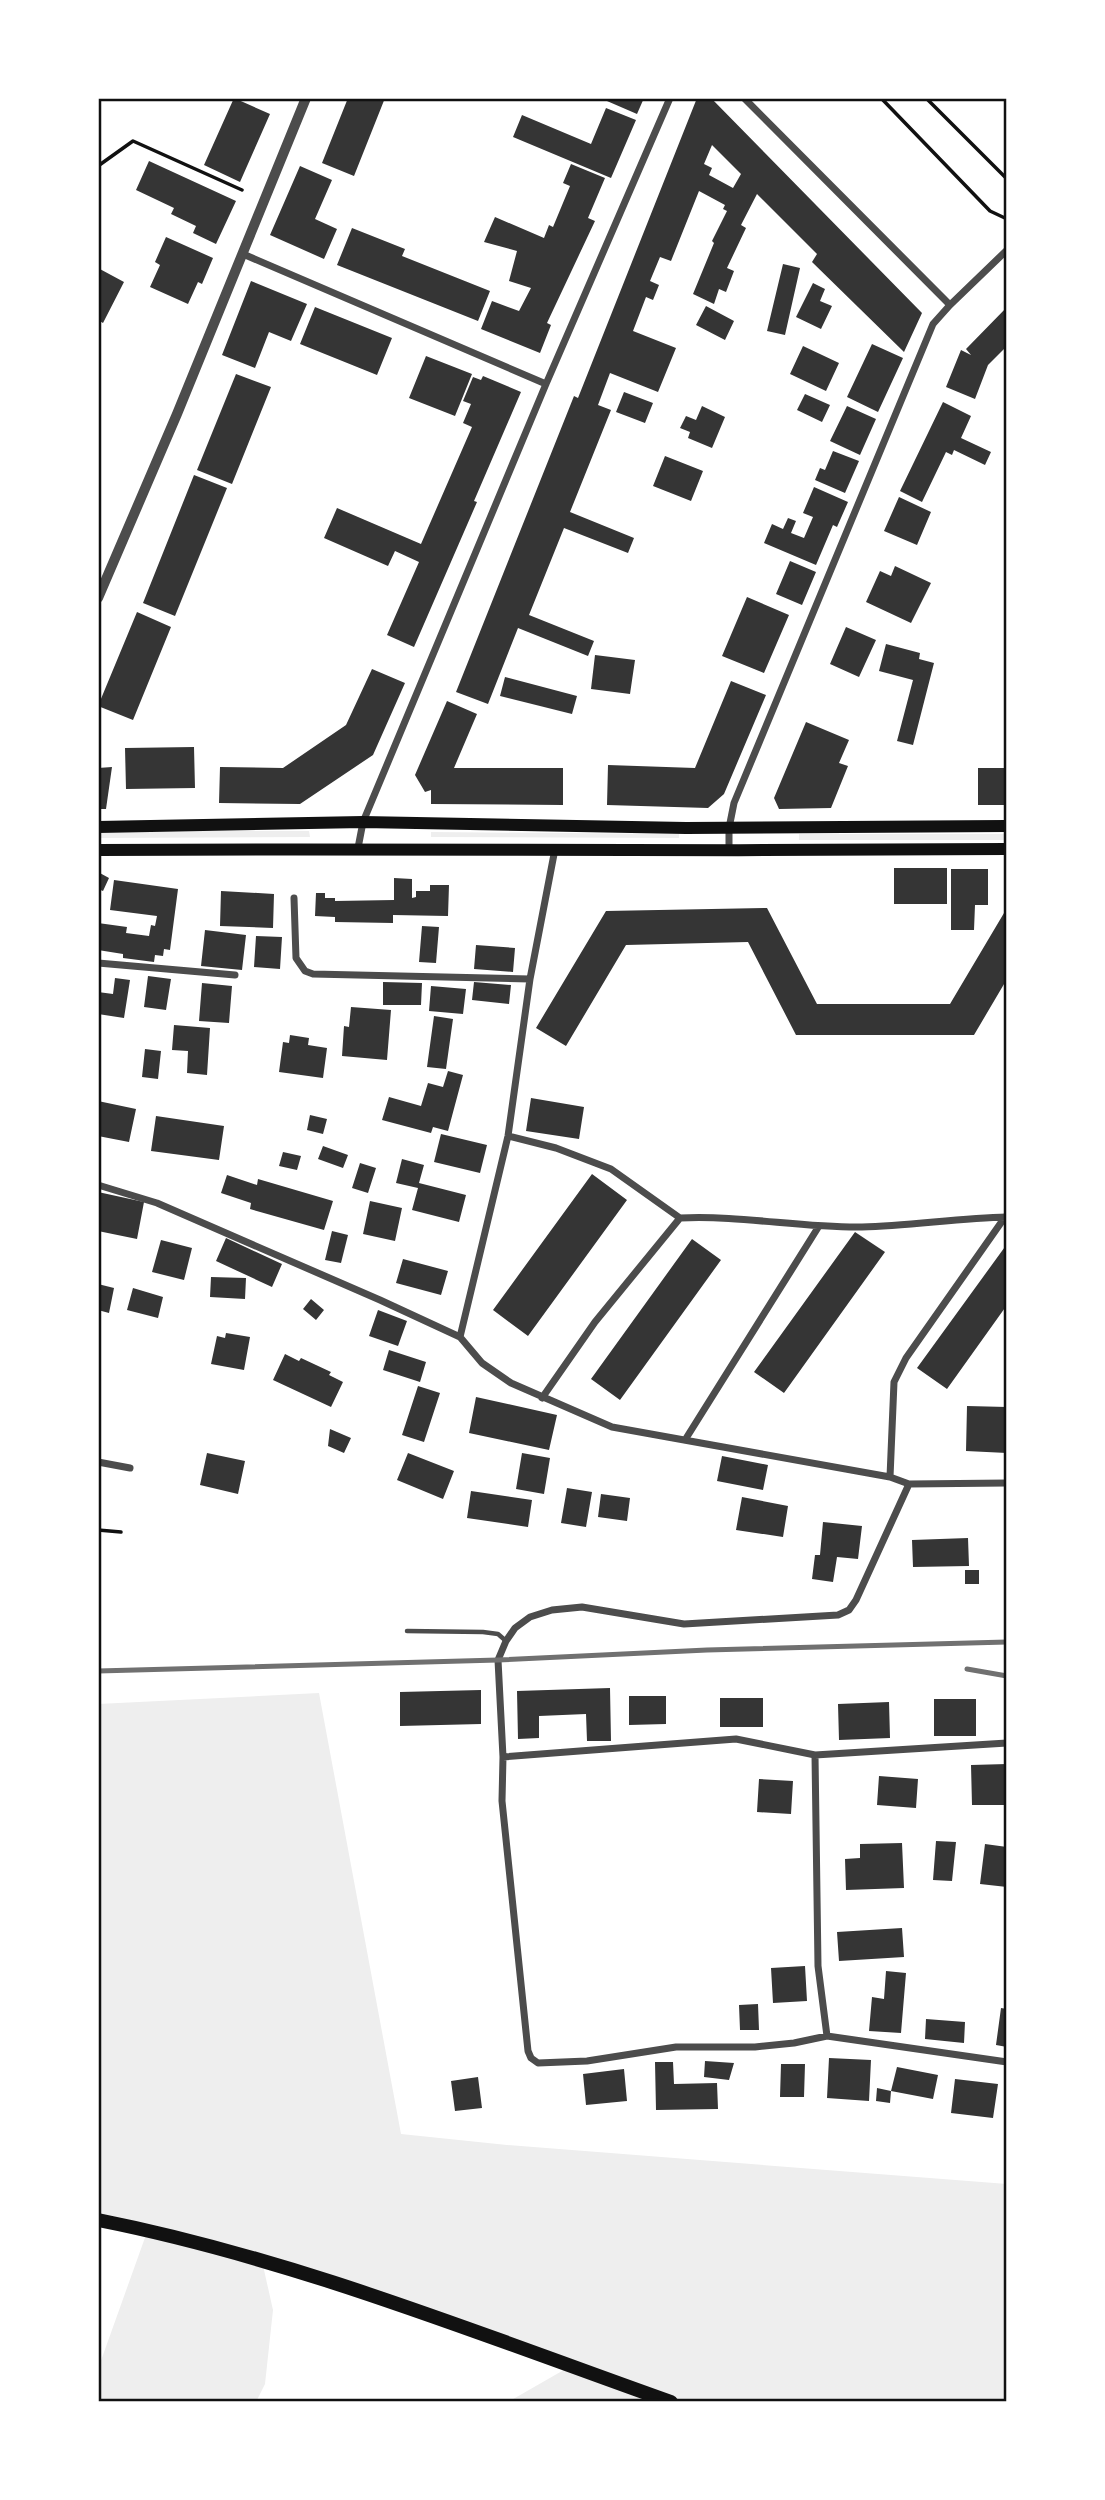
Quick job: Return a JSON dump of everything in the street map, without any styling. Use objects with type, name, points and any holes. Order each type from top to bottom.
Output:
[{"type":"main road","points":[[98,827],[363,822],[729,828],[1007,826]]},
{"type":"main road","points":[[98,850],[1007,849]]},
{"type":"main road","points":[[98,2220],[208,2245],[316,2277],[671,2402]]},
{"type":"street","points":[[98,598],[306,98]]},
{"type":"street","points":[[358,848],[363,822],[546,384],[670,98]]},
{"type":"street","points":[[744,98],[950,304]]},
{"type":"street","points":[[729,849],[729,828],[734,803],[933,324],[950,304],[1007,250]]},
{"type":"street","points":[[243,254],[546,384]]},
{"type":"street","points":[[460,1337],[508,1136],[530,979],[555,849]]},
{"type":"street","points":[[294,898],[296,958],[305,971],[313,974],[530,979]]},
{"type":"street","points":[[98,963],[235,975]]},
{"type":"street","points":[[508,1136],[556,1148],[611,1169],[680,1218],[713,1216],[819,1226],[863,1227],[961,1217],[1006,1217]]},
{"type":"street","points":[[98,1185],[157,1203],[460,1337],[482,1363],[511,1383],[612,1427],[890,1477],[909,1484],[1007,1483]]},
{"type":"street","points":[[890,1477],[894,1382],[906,1358],[1006,1217]]},
{"type":"street","points":[[542,1398],[595,1322],[680,1218]]},
{"type":"street","points":[[685,1440],[819,1226]]},
{"type":"street","points":[[98,1462],[130,1468]]},
{"type":"street","points":[[909,1484],[849,1611],[838,1615],[684,1624],[582,1607],[552,1610],[530,1618],[515,1628],[506,1641],[498,1660],[503,1757],[502,1801],[528,2051],[534,2062],[587,2061],[676,2047],[755,2047],[827,2036],[1007,2062]]},
{"type":"street","points":[[503,1757],[736,1739],[815,1755],[1007,1744]]},
{"type":"street","points":[[815,1755],[818,1966],[827,2036]]},
{"type":"lane","points":[[407,1631],[483,1632],[498,1634],[506,1641]]},
{"type":"path","points":[[881,98],[990,211],[1007,219]]},
{"type":"path","points":[[926,98],[1007,179]]},
{"type":"path","points":[[98,166],[133,141],[242,190]]},
{"type":"path","points":[[98,1530],[121,1532]]},
{"type":"shaded area","points":[[98,831],[309,831],[310,837],[98,838]]},
{"type":"shaded area","points":[[431,832],[679,834],[679,838],[431,837]]},
{"type":"shaded area","points":[[799,834],[1007,834],[1007,840],[799,840]]},
{"type":"shaded area","points":[[319,1693],[401,2134],[507,2145],[1007,2184],[1007,2402],[508,2402],[569,2367],[262,2261],[273,2310],[265,2384],[256,2402],[98,2402],[98,2369],[147,2232],[98,2220],[98,1704]]},
{"type":"building","points":[[234,98],[270,114],[240,182],[204,165]]},
{"type":"building","points":[[348,98],[385,98],[354,176],[322,163]]},
{"type":"building","points":[[600,98],[644,98],[637,114]]},
{"type":"building","points":[[697,98],[711,98],[922,313],[904,352],[812,262],[817,254],[757,194],[741,225],[746,228],[727,268],[734,271],[726,292],[719,289],[714,304],[693,294],[714,243],[712,241],[727,211],[723,209],[725,205],[699,191],[671,261],[660,257],[650,281],[659,285],[653,300],[646,297],[633,331],[676,348],[658,392],[610,373],[598,405],[611,410],[570,512],[634,538],[628,553],[564,528],[529,615],[594,641],[588,656],[518,628],[488,704],[456,692],[574,396],[578,398]],"holes":[[[712,145],[741,174],[733,188],[709,175],[712,168],[704,164]]]},
{"type":"building","points":[[606,108],[636,120],[611,178],[513,137],[522,115],[591,144]]},
{"type":"building","points":[[149,161],[236,201],[216,244],[193,233],[196,226],[171,214],[174,208],[136,190]]},
{"type":"building","points":[[571,164],[605,178],[588,218],[595,221],[547,323],[551,325],[540,353],[481,329],[492,301],[519,311],[531,288],[509,281],[517,251],[484,242],[495,217],[544,238],[549,225],[553,227],[570,186],[563,183]]},
{"type":"building","points":[[300,166],[332,180],[315,219],[337,229],[324,259],[270,235]]},
{"type":"building","points":[[352,228],[405,249],[402,256],[490,291],[478,321],[337,265]]},
{"type":"building","points":[[166,237],[213,258],[202,284],[198,282],[188,304],[150,287],[160,265],[155,262]]},
{"type":"building","points":[[783,264],[800,268],[785,335],[767,331]]},
{"type":"building","points":[[98,268],[124,282],[103,323],[98,320]]},
{"type":"building","points":[[251,281],[307,304],[291,341],[269,332],[255,368],[222,355]]},
{"type":"building","points":[[813,283],[825,289],[820,301],[832,306],[821,329],[796,317]]},
{"type":"building","points":[[706,306],[734,321],[725,340],[696,325]]},
{"type":"building","points":[[315,307],[392,338],[377,375],[300,344]]},
{"type":"building","points":[[1007,307],[1007,346],[988,365],[975,399],[946,387],[961,350],[971,355],[966,349]]},
{"type":"building","points":[[872,344],[903,358],[878,412],[847,397]]},
{"type":"building","points":[[803,346],[839,363],[826,391],[790,374]]},
{"type":"building","points":[[426,356],[472,374],[455,416],[409,398]]},
{"type":"building","points":[[236,374],[271,387],[232,484],[197,470]]},
{"type":"building","points":[[483,376],[521,392],[414,647],[387,635],[419,562],[395,551],[388,566],[324,538],[337,508],[421,544],[472,427],[463,423],[471,404],[463,401],[473,377],[481,380]]},
{"type":"building","points":[[624,392],[653,403],[645,423],[616,412]]},
{"type":"building","points":[[805,394],[830,405],[822,422],[797,410]]},
{"type":"building","points":[[943,402],[971,416],[961,438],[991,452],[985,465],[954,450],[952,455],[946,452],[922,502],[900,491]]},
{"type":"building","points":[[702,406],[725,417],[712,448],[688,438],[690,432],[680,428],[686,416],[696,420]]},
{"type":"building","points":[[847,406],[876,419],[860,455],[830,441]]},
{"type":"building","points":[[833,451],[859,461],[845,493],[815,480],[820,468],[825,470]]},
{"type":"building","points":[[665,456],[703,471],[691,501],[653,486]]},
{"type":"building","points":[[194,475],[227,488],[175,616],[143,603]]},
{"type":"building","points":[[814,487],[848,502],[837,527],[833,525],[816,565],[764,543],[772,524],[783,529],[788,518],[796,521],[791,533],[804,538],[813,517],[803,513]]},
{"type":"building","points":[[899,497],[931,512],[917,545],[884,531]]},
{"type":"building","points":[[790,561],[816,572],[802,605],[776,594]]},
{"type":"building","points":[[895,566],[931,583],[911,623],[866,602],[880,571],[891,576]]},
{"type":"building","points":[[747,597],[789,615],[764,673],[722,656]]},
{"type":"building","points":[[137,612],[171,627],[133,720],[98,706]]},
{"type":"building","points":[[846,627],[876,640],[859,677],[830,664]]},
{"type":"building","points":[[886,644],[920,653],[919,659],[934,663],[913,745],[897,741],[913,680],[879,671]]},
{"type":"building","points":[[595,655],[635,660],[630,694],[591,689]]},
{"type":"building","points":[[372,669],[405,683],[373,755],[300,804],[219,803],[220,767],[283,768],[346,725]]},
{"type":"building","points":[[505,677],[577,696],[572,714],[500,696]]},
{"type":"building","points":[[731,681],[766,695],[724,794],[708,808],[607,805],[608,765],[695,768]]},
{"type":"building","points":[[447,701],[477,714],[454,768],[563,768],[563,805],[431,804],[431,790],[425,792],[415,775]]},
{"type":"building","points":[[806,722],[849,740],[839,763],[848,766],[831,808],[779,809],[774,798]]},
{"type":"building","points":[[194,747],[195,788],[126,789],[125,748]]},
{"type":"building","points":[[112,767],[106,809],[98,809],[98,768]]},
{"type":"building","points":[[978,768],[1007,768],[1007,805],[978,805]]},
{"type":"building","points":[[894,868],[947,868],[947,904],[894,904]]},
{"type":"building","points":[[951,869],[988,869],[988,905],[975,905],[974,930],[951,930]]},
{"type":"building","points":[[98,872],[109,878],[103,891],[98,889]]},
{"type":"building","points":[[394,878],[412,879],[412,898],[416,897],[416,891],[430,891],[430,885],[449,885],[448,916],[393,915],[393,923],[335,922],[335,917],[315,916],[316,893],[325,893],[325,898],[335,898],[335,901],[394,900]]},
{"type":"building","points":[[114,880],[178,889],[170,950],[164,949],[163,956],[155,955],[154,962],[123,958],[123,954],[98,950],[98,923],[127,927],[126,933],[149,936],[151,925],[155,926],[157,916],[110,910]]},
{"type":"building","points":[[221,891],[274,894],[273,928],[220,926]]},
{"type":"building","points":[[767,908],[817,1004],[950,1004],[1004,913],[1007,913],[1007,979],[974,1035],[796,1035],[748,942],[626,945],[566,1046],[536,1028],[606,911]]},
{"type":"building","points":[[422,926],[439,927],[436,963],[419,962]]},
{"type":"building","points":[[205,930],[246,935],[242,970],[201,966]]},
{"type":"building","points":[[256,936],[282,937],[280,969],[254,967]]},
{"type":"building","points":[[476,945],[515,948],[513,972],[474,969]]},
{"type":"building","points":[[148,976],[171,979],[166,1010],[144,1007]]},
{"type":"building","points":[[115,978],[130,980],[124,1018],[98,1014],[98,992],[113,994]]},
{"type":"building","points":[[383,982],[422,983],[421,1005],[383,1005]]},
{"type":"building","points":[[474,982],[511,985],[509,1004],[472,1000]]},
{"type":"building","points":[[202,983],[232,986],[229,1023],[199,1021]]},
{"type":"building","points":[[431,986],[466,989],[463,1014],[429,1011]]},
{"type":"building","points":[[351,1007],[391,1010],[387,1060],[342,1056],[344,1026],[349,1027]]},
{"type":"building","points":[[434,1016],[453,1019],[446,1069],[427,1067]]},
{"type":"building","points":[[174,1025],[210,1028],[207,1075],[187,1073],[188,1051],[172,1050]]},
{"type":"building","points":[[290,1035],[309,1038],[308,1045],[327,1048],[323,1078],[279,1072],[283,1042],[289,1043]]},
{"type":"building","points":[[145,1049],[161,1051],[158,1079],[142,1077]]},
{"type":"building","points":[[448,1071],[463,1075],[448,1131],[433,1127],[431,1133],[382,1120],[389,1097],[421,1106],[428,1083],[443,1087]]},
{"type":"building","points":[[531,1098],[584,1107],[579,1139],[526,1131]]},
{"type":"building","points":[[98,1101],[136,1109],[129,1142],[98,1136]]},
{"type":"building","points":[[310,1115],[327,1119],[323,1134],[307,1130]]},
{"type":"building","points":[[156,1116],[224,1126],[219,1160],[151,1151]]},
{"type":"building","points":[[441,1134],[487,1145],[480,1173],[434,1162]]},
{"type":"building","points":[[323,1146],[348,1155],[343,1168],[318,1159]]},
{"type":"building","points":[[283,1152],[301,1156],[297,1170],[279,1166]]},
{"type":"building","points":[[402,1159],[424,1165],[419,1183],[466,1195],[459,1222],[412,1210],[418,1188],[396,1183]]},
{"type":"building","points":[[360,1163],[376,1168],[368,1193],[352,1188]]},
{"type":"building","points":[[592,1174],[627,1200],[528,1336],[493,1310]]},
{"type":"building","points":[[227,1175],[257,1185],[258,1179],[333,1201],[324,1230],[250,1209],[251,1203],[221,1193]]},
{"type":"building","points":[[98,1192],[144,1202],[137,1239],[98,1231]]},
{"type":"building","points":[[370,1201],[402,1208],[395,1241],[363,1234]]},
{"type":"building","points":[[332,1231],[348,1235],[341,1263],[325,1260]]},
{"type":"building","points":[[855,1232],[885,1252],[784,1393],[754,1372]]},
{"type":"building","points":[[226,1238],[282,1264],[272,1287],[216,1261]]},
{"type":"building","points":[[692,1239],[721,1260],[620,1400],[591,1379]]},
{"type":"building","points":[[161,1240],[192,1248],[184,1280],[152,1272]]},
{"type":"building","points":[[1007,1244],[1007,1305],[947,1389],[917,1368]]},
{"type":"building","points":[[403,1259],[448,1271],[441,1295],[396,1283]]},
{"type":"building","points":[[211,1277],[246,1278],[245,1299],[210,1297]]},
{"type":"building","points":[[98,1284],[114,1288],[109,1313],[98,1310]]},
{"type":"building","points":[[133,1288],[163,1297],[158,1318],[127,1310]]},
{"type":"building","points":[[311,1299],[324,1310],[316,1320],[303,1309]]},
{"type":"building","points":[[378,1310],[407,1321],[398,1346],[369,1336]]},
{"type":"building","points":[[226,1333],[250,1337],[244,1370],[211,1364],[217,1336],[225,1338]]},
{"type":"building","points":[[389,1350],[426,1362],[420,1382],[383,1370]]},
{"type":"building","points":[[285,1354],[299,1361],[301,1358],[331,1372],[329,1375],[343,1382],[331,1407],[273,1380]]},
{"type":"building","points":[[418,1386],[440,1393],[424,1442],[402,1435]]},
{"type":"building","points":[[476,1397],[557,1415],[549,1450],[469,1433]]},
{"type":"building","points":[[967,1406],[1007,1407],[1007,1453],[966,1451]]},
{"type":"building","points":[[330,1429],[351,1438],[344,1453],[328,1446]]},
{"type":"building","points":[[207,1453],[245,1461],[238,1494],[200,1485]]},
{"type":"building","points":[[408,1453],[454,1471],[443,1499],[397,1480]]},
{"type":"building","points":[[522,1453],[550,1458],[544,1494],[516,1489]]},
{"type":"building","points":[[722,1456],[768,1465],[763,1490],[717,1481]]},
{"type":"building","points":[[567,1488],[592,1492],[586,1527],[561,1523]]},
{"type":"building","points":[[471,1491],[532,1500],[528,1527],[467,1518]]},
{"type":"building","points":[[601,1494],[630,1498],[627,1521],[598,1517]]},
{"type":"building","points":[[742,1497],[788,1506],[783,1537],[736,1530]]},
{"type":"building","points":[[823,1522],[862,1526],[858,1559],[837,1557],[833,1582],[812,1579],[815,1555],[820,1555]]},
{"type":"building","points":[[968,1538],[969,1566],[913,1567],[912,1540]]},
{"type":"building","points":[[965,1570],[979,1570],[979,1584],[965,1584]]},
{"type":"building","points":[[610,1688],[611,1741],[587,1741],[586,1714],[539,1716],[539,1738],[518,1739],[517,1691]]},
{"type":"building","points":[[481,1690],[481,1724],[400,1726],[400,1692]]},
{"type":"building","points":[[629,1696],[666,1696],[666,1724],[629,1725]]},
{"type":"building","points":[[720,1698],[763,1698],[763,1727],[720,1727]]},
{"type":"building","points":[[934,1699],[976,1699],[976,1736],[934,1736]]},
{"type":"building","points":[[889,1702],[890,1738],[839,1740],[838,1704]]},
{"type":"building","points":[[1007,1764],[1007,1805],[972,1805],[971,1765]]},
{"type":"building","points":[[879,1776],[918,1779],[916,1808],[877,1805]]},
{"type":"building","points":[[759,1779],[793,1781],[791,1814],[757,1812]]},
{"type":"building","points":[[936,1841],[956,1842],[952,1881],[933,1880]]},
{"type":"building","points":[[902,1843],[904,1888],[846,1890],[845,1859],[860,1858],[860,1844]]},
{"type":"building","points":[[985,1844],[1007,1847],[1007,1887],[980,1884]]},
{"type":"building","points":[[902,1928],[904,1957],[839,1961],[837,1932]]},
{"type":"building","points":[[805,1966],[807,2001],[773,2003],[771,1968]]},
{"type":"building","points":[[886,1971],[906,1973],[901,2033],[869,2031],[872,1997],[884,1999]]},
{"type":"building","points":[[758,2004],[759,2030],[740,2030],[739,2005]]},
{"type":"building","points":[[1001,2008],[1007,2009],[1007,2047],[996,2045]]},
{"type":"building","points":[[926,2019],[965,2022],[964,2043],[925,2039]]},
{"type":"building","points":[[829,2058],[871,2060],[869,2101],[827,2098]]},
{"type":"building","points":[[705,2061],[734,2063],[729,2080],[704,2077]]},
{"type":"building","points":[[655,2062],[673,2062],[674,2084],[717,2083],[718,2109],[656,2110]]},
{"type":"building","points":[[781,2064],[805,2064],[804,2097],[780,2097]]},
{"type":"building","points":[[897,2067],[938,2075],[933,2099],[891,2091]]},
{"type":"building","points":[[624,2069],[627,2101],[586,2105],[583,2074]]},
{"type":"building","points":[[478,2077],[482,2108],[455,2111],[451,2081]]},
{"type":"building","points":[[955,2079],[998,2084],[993,2118],[951,2113]]},
{"type":"building","points":[[877,2088],[891,2091],[890,2103],[876,2101]]},
{"type":"railway","points":[[98,1671],[1007,1642]]},
{"type":"railway","points":[[967,1669],[1007,1676]]}]
